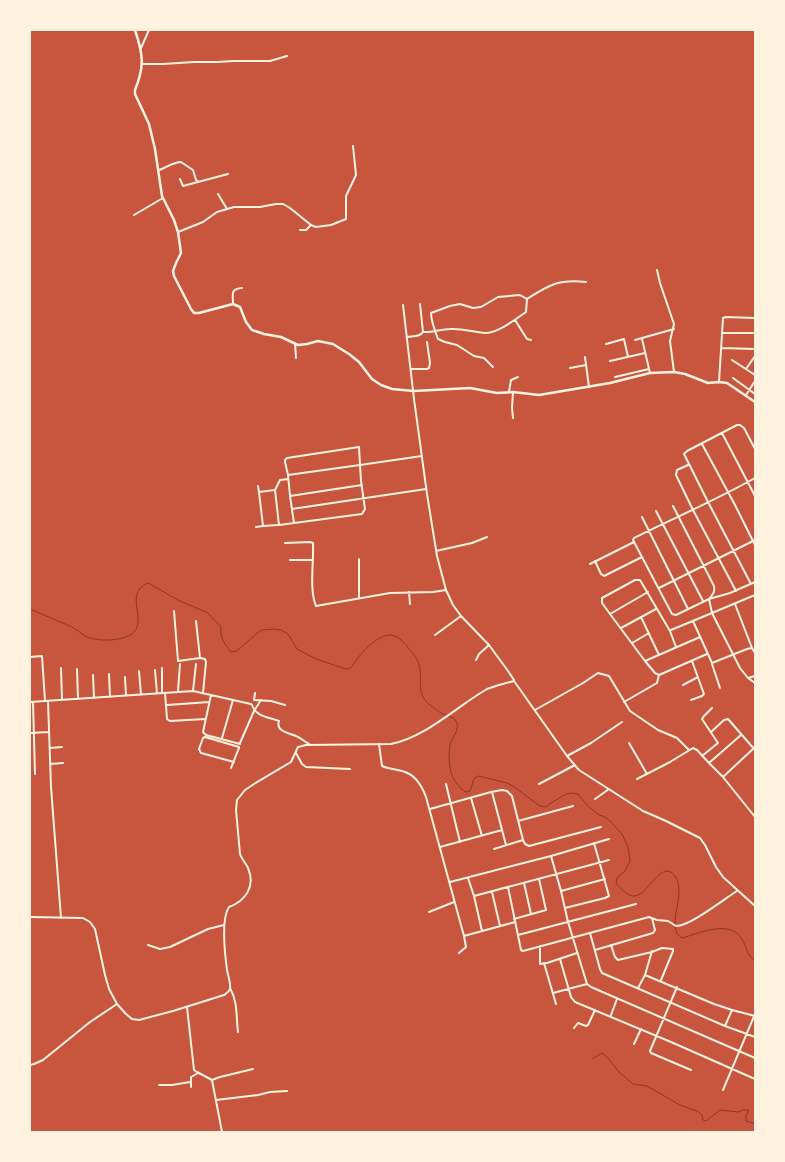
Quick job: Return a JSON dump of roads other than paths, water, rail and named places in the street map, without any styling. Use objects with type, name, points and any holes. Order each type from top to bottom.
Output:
[{"type":"main road","points":[[135,30],[141,48],[142,64],[135,94],[152,138],[163,198],[178,232],[181,253],[174,273],[177,284],[194,313],[233,304],[240,307],[250,328],[259,333],[281,337],[298,345],[318,341],[333,344],[359,362],[374,381],[388,388],[414,392],[470,388],[497,393],[513,392],[539,395],[588,387],[650,373],[674,372],[708,383],[719,382],[729,384],[755,402]]},
{"type":"street","points":[[141,48],[149,30]]},
{"type":"street","points":[[142,64],[270,61],[288,56]]},
{"type":"street","points":[[178,232],[203,222],[217,212],[236,206],[260,207],[281,204],[290,208],[311,225],[335,224],[346,219],[346,196],[356,174],[353,146]]},
{"type":"street","points":[[158,170],[176,162],[182,162],[193,170],[195,178],[199,182]]},
{"type":"street","points":[[180,179],[182,186],[228,174]]},
{"type":"street","points":[[218,194],[227,209]]},
{"type":"street","points":[[134,215],[163,198]]},
{"type":"street","points":[[300,230],[306,230],[311,225]]},
{"type":"street","points":[[657,270],[674,324],[670,341],[674,372]]},
{"type":"street","points":[[527,299],[547,286],[560,282],[571,280],[586,282]]},
{"type":"street","points":[[233,304],[234,290],[242,288]]},
{"type":"street","points":[[493,367],[484,358],[474,356],[457,344],[445,342],[438,338],[430,314],[460,304],[473,308],[481,307],[498,297],[520,295],[527,299]]},
{"type":"street","points":[[407,337],[416,336],[424,332],[451,329],[488,333],[515,320],[526,312],[527,299]]},
{"type":"street","points":[[420,304],[424,332]]},
{"type":"street","points":[[403,305],[436,551],[446,590],[453,605],[489,645],[575,765],[586,775],[643,811],[700,838],[720,874],[755,906]]},
{"type":"street","points":[[719,382],[723,318],[755,318]]},
{"type":"street","points":[[515,320],[527,339],[531,340]]},
{"type":"street","points":[[635,340],[674,328]]},
{"type":"street","points":[[722,332],[755,333]]},
{"type":"street","points":[[641,338],[650,373]]},
{"type":"street","points":[[606,344],[624,339],[628,357]]},
{"type":"street","points":[[412,369],[429,368],[427,342]]},
{"type":"street","points":[[295,343],[296,358]]},
{"type":"street","points":[[722,348],[755,349]]},
{"type":"street","points":[[610,361],[645,353]]},
{"type":"street","points":[[746,369],[755,356]]},
{"type":"street","points":[[585,357],[588,387]]},
{"type":"street","points":[[732,360],[755,375]]},
{"type":"street","points":[[570,368],[586,365]]},
{"type":"street","points":[[615,377],[649,369]]},
{"type":"street","points":[[509,392],[511,380],[518,377]]},
{"type":"street","points":[[733,378],[755,394]]},
{"type":"street","points":[[746,395],[755,381]]},
{"type":"street","points":[[513,392],[513,418]]},
{"type":"street","points":[[751,584],[708,502],[685,453],[735,426],[742,426],[755,449]]},
{"type":"street","points":[[722,433],[755,496]]},
{"type":"street","points":[[702,444],[755,545]]},
{"type":"street","points":[[256,527],[294,524],[362,514],[366,509],[359,447],[287,458],[285,460],[294,524]]},
{"type":"street","points":[[288,475],[422,456]]},
{"type":"street","points":[[689,464],[678,469],[676,474],[718,559],[736,590]]},
{"type":"street","points":[[755,478],[633,540],[671,614],[676,615],[703,601],[755,582]]},
{"type":"street","points":[[279,525],[275,490],[280,480],[288,479]]},
{"type":"street","points":[[290,496],[362,485]]},
{"type":"street","points":[[258,486],[263,526]]},
{"type":"street","points":[[292,509],[427,489]]},
{"type":"street","points":[[259,492],[275,490]]},
{"type":"street","points":[[673,506],[715,591],[709,600],[711,613],[740,668],[755,683]]},
{"type":"street","points":[[656,511],[703,601]]},
{"type":"street","points":[[642,517],[688,609]]},
{"type":"street","points":[[436,551],[472,543],[487,537]]},
{"type":"street","points":[[658,588],[754,540]]},
{"type":"street","points":[[285,542],[312,542],[312,581],[315,605],[318,606],[390,593],[446,590]]},
{"type":"street","points":[[590,564],[634,542]]},
{"type":"street","points":[[595,561],[601,574],[604,576],[642,557]]},
{"type":"street","points":[[359,559],[359,598]]},
{"type":"street","points":[[290,560],[313,560]]},
{"type":"street","points":[[676,647],[670,631],[641,581],[635,580],[603,597],[602,603],[655,674],[659,675],[708,654]]},
{"type":"street","points":[[409,592],[410,604]]},
{"type":"street","points":[[610,614],[648,592]]},
{"type":"street","points":[[670,631],[754,595],[755,600]]},
{"type":"street","points":[[735,604],[755,653]]},
{"type":"street","points":[[621,628],[656,608]]},
{"type":"street","points":[[174,611],[178,661],[205,659],[203,693]]},
{"type":"street","points":[[435,635],[461,616]]},
{"type":"street","points":[[640,617],[659,654]]},
{"type":"street","points":[[196,621],[200,658]]},
{"type":"street","points":[[693,621],[712,663],[720,688]]},
{"type":"street","points":[[632,643],[649,633]]},
{"type":"street","points":[[645,661],[700,637]]},
{"type":"street","points":[[476,660],[477,656],[489,645]]},
{"type":"street","points":[[712,663],[752,648]]},
{"type":"street","points":[[30,657],[42,656],[47,701],[51,787],[61,918]]},
{"type":"street","points":[[691,700],[704,694],[692,661]]},
{"type":"street","points":[[178,691],[180,664]]},
{"type":"street","points":[[193,691],[196,664]]},
{"type":"street","points":[[61,668],[62,700]]},
{"type":"street","points":[[162,668],[167,719],[205,719]]},
{"type":"street","points":[[77,669],[78,699]]},
{"type":"street","points":[[155,670],[157,694]]},
{"type":"street","points":[[140,671],[141,694]]},
{"type":"street","points":[[535,710],[584,683],[598,673],[608,676],[630,711],[658,730],[677,738],[689,750]]},
{"type":"street","points":[[108,674],[110,697]]},
{"type":"street","points":[[624,702],[658,683],[659,675]]},
{"type":"street","points":[[92,676],[94,698]]},
{"type":"street","points":[[748,678],[755,676]]},
{"type":"street","points":[[125,677],[126,696]]},
{"type":"street","points":[[683,685],[698,677]]},
{"type":"street","points":[[238,1032],[236,1003],[230,988],[227,968],[224,925],[227,909],[242,900],[247,894],[251,882],[248,869],[240,854],[236,810],[237,800],[245,790],[271,772],[290,763],[299,746],[309,744],[390,744],[409,739],[487,689],[514,681]]},
{"type":"street","points":[[35,774],[32,702],[193,691],[250,704],[254,711],[279,721],[278,727],[309,744]]},
{"type":"street","points":[[255,693],[254,700],[285,705]]},
{"type":"street","points":[[211,695],[202,730],[204,734],[222,738],[239,745]]},
{"type":"street","points":[[222,738],[233,700]]},
{"type":"street","points":[[231,768],[254,711],[261,700]]},
{"type":"street","points":[[166,705],[209,702]]},
{"type":"street","points":[[702,756],[718,743],[702,719],[712,708]]},
{"type":"street","points":[[711,732],[727,719],[754,749],[722,777]]},
{"type":"street","points":[[567,756],[591,743],[622,722]]},
{"type":"street","points":[[30,733],[49,732]]},
{"type":"street","points":[[709,763],[741,735]]},
{"type":"street","points":[[234,762],[201,753],[199,749],[205,737],[239,745]]},
{"type":"street","points":[[629,743],[647,774]]},
{"type":"street","points":[[379,744],[382,766],[404,771],[423,788],[464,936],[466,947],[459,953]]},
{"type":"street","points":[[50,748],[62,748]]},
{"type":"street","points":[[637,779],[695,748],[754,812],[755,817]]},
{"type":"street","points":[[296,753],[302,764],[306,766],[350,768]]},
{"type":"street","points":[[50,764],[63,764]]},
{"type":"street","points":[[539,784],[575,765]]},
{"type":"street","points":[[446,784],[460,842]]},
{"type":"street","points":[[595,799],[609,788]]},
{"type":"street","points":[[430,809],[502,790],[507,791],[512,796],[525,844],[529,846],[601,827]]},
{"type":"street","points":[[492,792],[506,845]]},
{"type":"street","points":[[471,798],[482,836]]},
{"type":"street","points":[[518,821],[573,806]]},
{"type":"street","points":[[440,847],[502,830]]},
{"type":"street","points":[[450,882],[609,839]]},
{"type":"street","points":[[494,849],[524,840]]},
{"type":"street","points":[[565,908],[608,897],[609,894],[594,843]]},
{"type":"street","points":[[551,856],[568,922],[587,984],[617,999],[755,1058]]},
{"type":"street","points":[[474,896],[609,860]]},
{"type":"street","points":[[468,877],[482,931]]},
{"type":"street","points":[[464,936],[546,910],[539,879]]},
{"type":"street","points":[[561,891],[605,879]]},
{"type":"street","points":[[524,883],[532,914]]},
{"type":"street","points":[[508,887],[522,951],[649,917],[668,921],[676,926],[683,925],[737,891]]},
{"type":"street","points":[[492,892],[500,926]]},
{"type":"street","points":[[429,912],[455,901]]},
{"type":"street","points":[[518,935],[636,904]]},
{"type":"street","points":[[30,917],[83,918],[93,925],[106,983],[117,1004],[130,1018],[136,1020],[187,1007],[221,996],[228,992],[230,988]]},
{"type":"street","points":[[595,950],[654,932],[652,918]]},
{"type":"street","points":[[148,945],[160,949],[170,947],[208,929],[224,925]]},
{"type":"street","points":[[590,933],[602,973],[755,1037]]},
{"type":"street","points":[[611,945],[614,957],[618,960],[662,948],[674,950],[660,981]]},
{"type":"street","points":[[540,946],[540,964],[578,953]]},
{"type":"street","points":[[637,989],[645,975],[652,951]]},
{"type":"street","points":[[560,959],[573,1001],[755,1079]]},
{"type":"street","points":[[544,963],[556,1004]]},
{"type":"street","points":[[645,975],[714,1004],[755,1015],[723,1090]]},
{"type":"street","points":[[552,993],[587,984]]},
{"type":"street","points":[[676,987],[650,1050],[691,1070]]},
{"type":"street","points":[[610,1016],[617,999]]},
{"type":"street","points":[[30,1065],[42,1060],[90,1022],[117,1004]]},
{"type":"street","points":[[187,1007],[195,1071],[212,1080],[253,1069]]},
{"type":"street","points":[[574,1028],[578,1023],[588,1025],[595,1010]]},
{"type":"street","points":[[725,1026],[732,1010]]},
{"type":"street","points":[[634,1044],[641,1029]]},
{"type":"street","points":[[191,1087],[191,1077],[198,1073]]},
{"type":"street","points":[[212,1080],[222,1132]]},
{"type":"street","points":[[158,1085],[190,1082]]},
{"type":"street","points":[[216,1100],[287,1091]]},
{"type":"waterway","points":[[30,609],[72,627],[89,638],[119,639],[133,633],[137,627],[137,595],[140,588],[148,583],[178,600],[208,613],[221,627],[223,640],[231,652],[237,651],[262,630],[281,630],[288,634],[297,649],[316,659],[346,669],[351,668],[364,651],[376,640],[389,635],[395,636],[405,643],[418,661],[421,691],[424,699],[457,723],[456,732],[450,746],[449,761],[453,777],[462,789],[466,792],[470,791],[474,779],[478,776],[483,777],[507,783],[540,806],[546,807],[566,794],[578,794],[588,806],[610,821],[622,834],[628,847],[630,861],[625,871],[617,878],[616,883],[622,890],[627,894],[635,896],[645,890],[660,874],[665,871],[670,872],[675,876],[679,887],[675,917],[677,934],[682,938],[715,929],[731,930],[738,934],[755,961]]},
{"type":"waterway","points":[[592,1059],[602,1053],[633,1084],[647,1086],[680,1105],[697,1111],[702,1115],[703,1120],[706,1121],[720,1110],[738,1112],[749,1110],[746,1121],[755,1124]]}]
